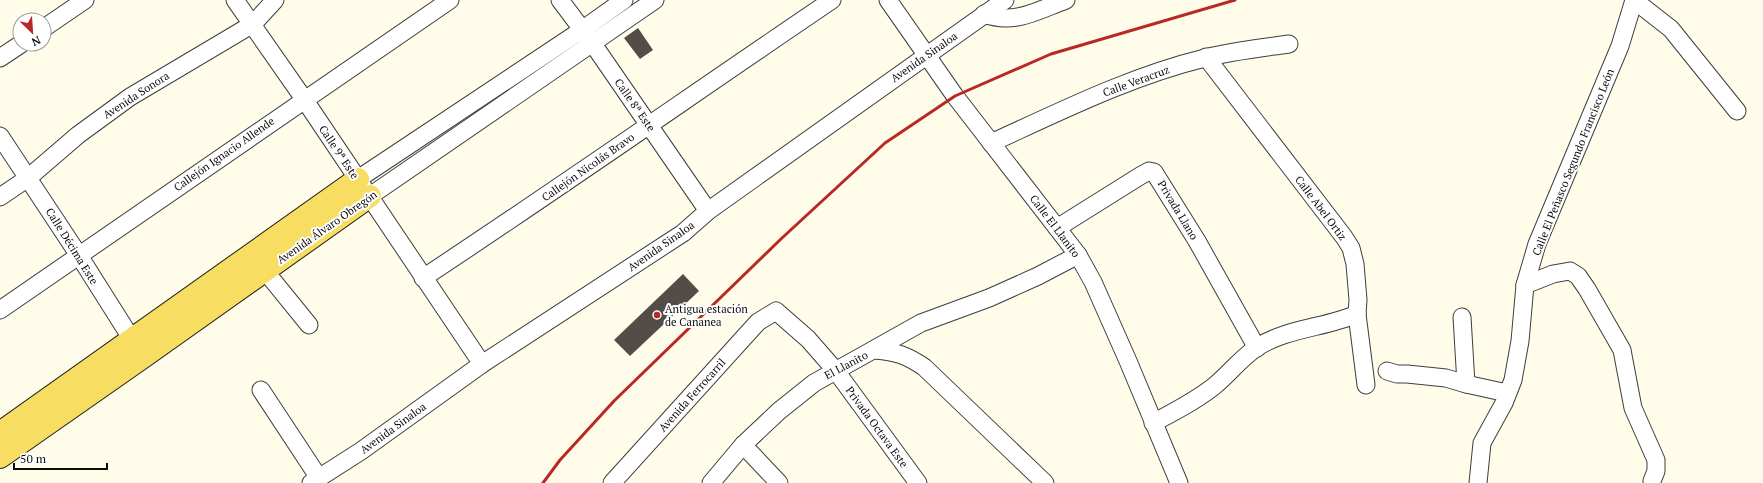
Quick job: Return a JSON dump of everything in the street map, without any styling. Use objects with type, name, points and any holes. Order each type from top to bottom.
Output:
[{"type":"main road","name":"Avenida Álvaro Obregón","points":[[0,457],[138,349],[364,188]]},
{"type":"main road","name":"Avenida Álvaro Obregón","points":[[0,433],[138,349]]},
{"type":"street","points":[[52,23],[85,0]]},
{"type":"street","name":"Calle 9ª Este","points":[[235,0],[304,99],[482,364]]},
{"type":"street","name":"Avenida Sonora","points":[[0,197],[28,178],[78,135],[130,97],[252,24],[275,0]]},
{"type":"street","name":"Callejón Ignacio Allende","points":[[0,310],[78,254],[450,0]]},
{"type":"street","name":"Calle 8ª Este","points":[[560,0],[593,44],[708,211]]},
{"type":"street","name":"Avenida Álvaro Obregón","points":[[364,188],[624,0]]},
{"type":"street","name":"Avenida Álvaro Obregón","points":[[364,188],[593,44],[655,0]]},
{"type":"street","name":"Callejón Nicolás Bravo","points":[[423,278],[525,211],[648,124],[832,0]]},
{"type":"street","name":"Calle El Llanito","points":[[888,0],[925,55],[1078,255],[1109,317],[1179,483]]},
{"type":"street","name":"Avenida Sinaloa","points":[[315,481],[361,451],[482,364],[683,233],[708,211],[925,55],[1005,0]]},
{"type":"street","points":[[984,14],[997,19],[1012,19],[1066,0]]},
{"type":"street","points":[[1634,0],[1671,29],[1737,111]]},
{"type":"street","name":"Calle El Peñasco Segundo Francisco León","points":[[1470,483],[1479,466],[1482,443],[1513,380],[1520,341],[1525,285],[1537,244],[1620,46],[1634,0]]},
{"type":"street","name":"Calle Veracruz","points":[[992,143],[1084,100],[1153,73],[1206,58],[1289,44]]},
{"type":"street","points":[[0,58],[12,50]]},
{"type":"street","name":"Calle Abel Ortiz","points":[[1206,58],[1351,248],[1355,264],[1358,300],[1357,314],[1366,386]]},
{"type":"street","name":"Calle Décima Este","points":[[0,136],[78,254],[138,349]]},
{"type":"street","name":"Privada Llano","points":[[1057,228],[1140,176],[1149,171],[1154,172],[1197,241],[1257,348]]},
{"type":"street","points":[[875,350],[892,338],[921,323],[989,298],[1038,276],[1078,255]]},
{"type":"street","points":[[258,263],[309,325]]},
{"type":"street","points":[[1525,285],[1553,274],[1570,271],[1578,276],[1587,289],[1622,350],[1626,363],[1628,391],[1633,408],[1656,460],[1656,471],[1652,481]]},
{"type":"street","name":"Privada Octava Este","points":[[776,312],[808,339],[836,371],[918,483]]},
{"type":"street","name":"Avenida Ferrocarril","points":[[612,483],[758,322],[776,312]]},
{"type":"street","points":[[1154,423],[1192,402],[1213,387],[1257,348],[1305,328],[1357,314]]},
{"type":"street","points":[[1462,317],[1466,384]]},
{"type":"street","name":"El Llanito","points":[[710,483],[743,445],[779,411],[814,383],[875,350],[890,351],[908,356],[924,367],[1045,483]]},
{"type":"street","points":[[1387,372],[1446,378],[1507,393]]},
{"type":"street","points":[[261,390],[315,481]]},
{"type":"street","points":[[743,445],[779,483]]},
{"type":"street","points":[[335,483],[361,451]]},
{"type":"street","points":[[1478,483],[1479,466]]},
{"type":"building","points":[[638,28],[653,50],[640,59],[624,38]]},
{"type":"building","name":"Antigua estación de Cananea","points":[[683,274],[699,291],[630,356],[614,340]]},
{"type":"railway","points":[[543,483],[560,460],[614,401],[782,238],[885,143],[955,96],[1051,54],[1235,0]]},
{"type":"place","name":"Antigua estación de Cananea","points":[[657,315]]}]
